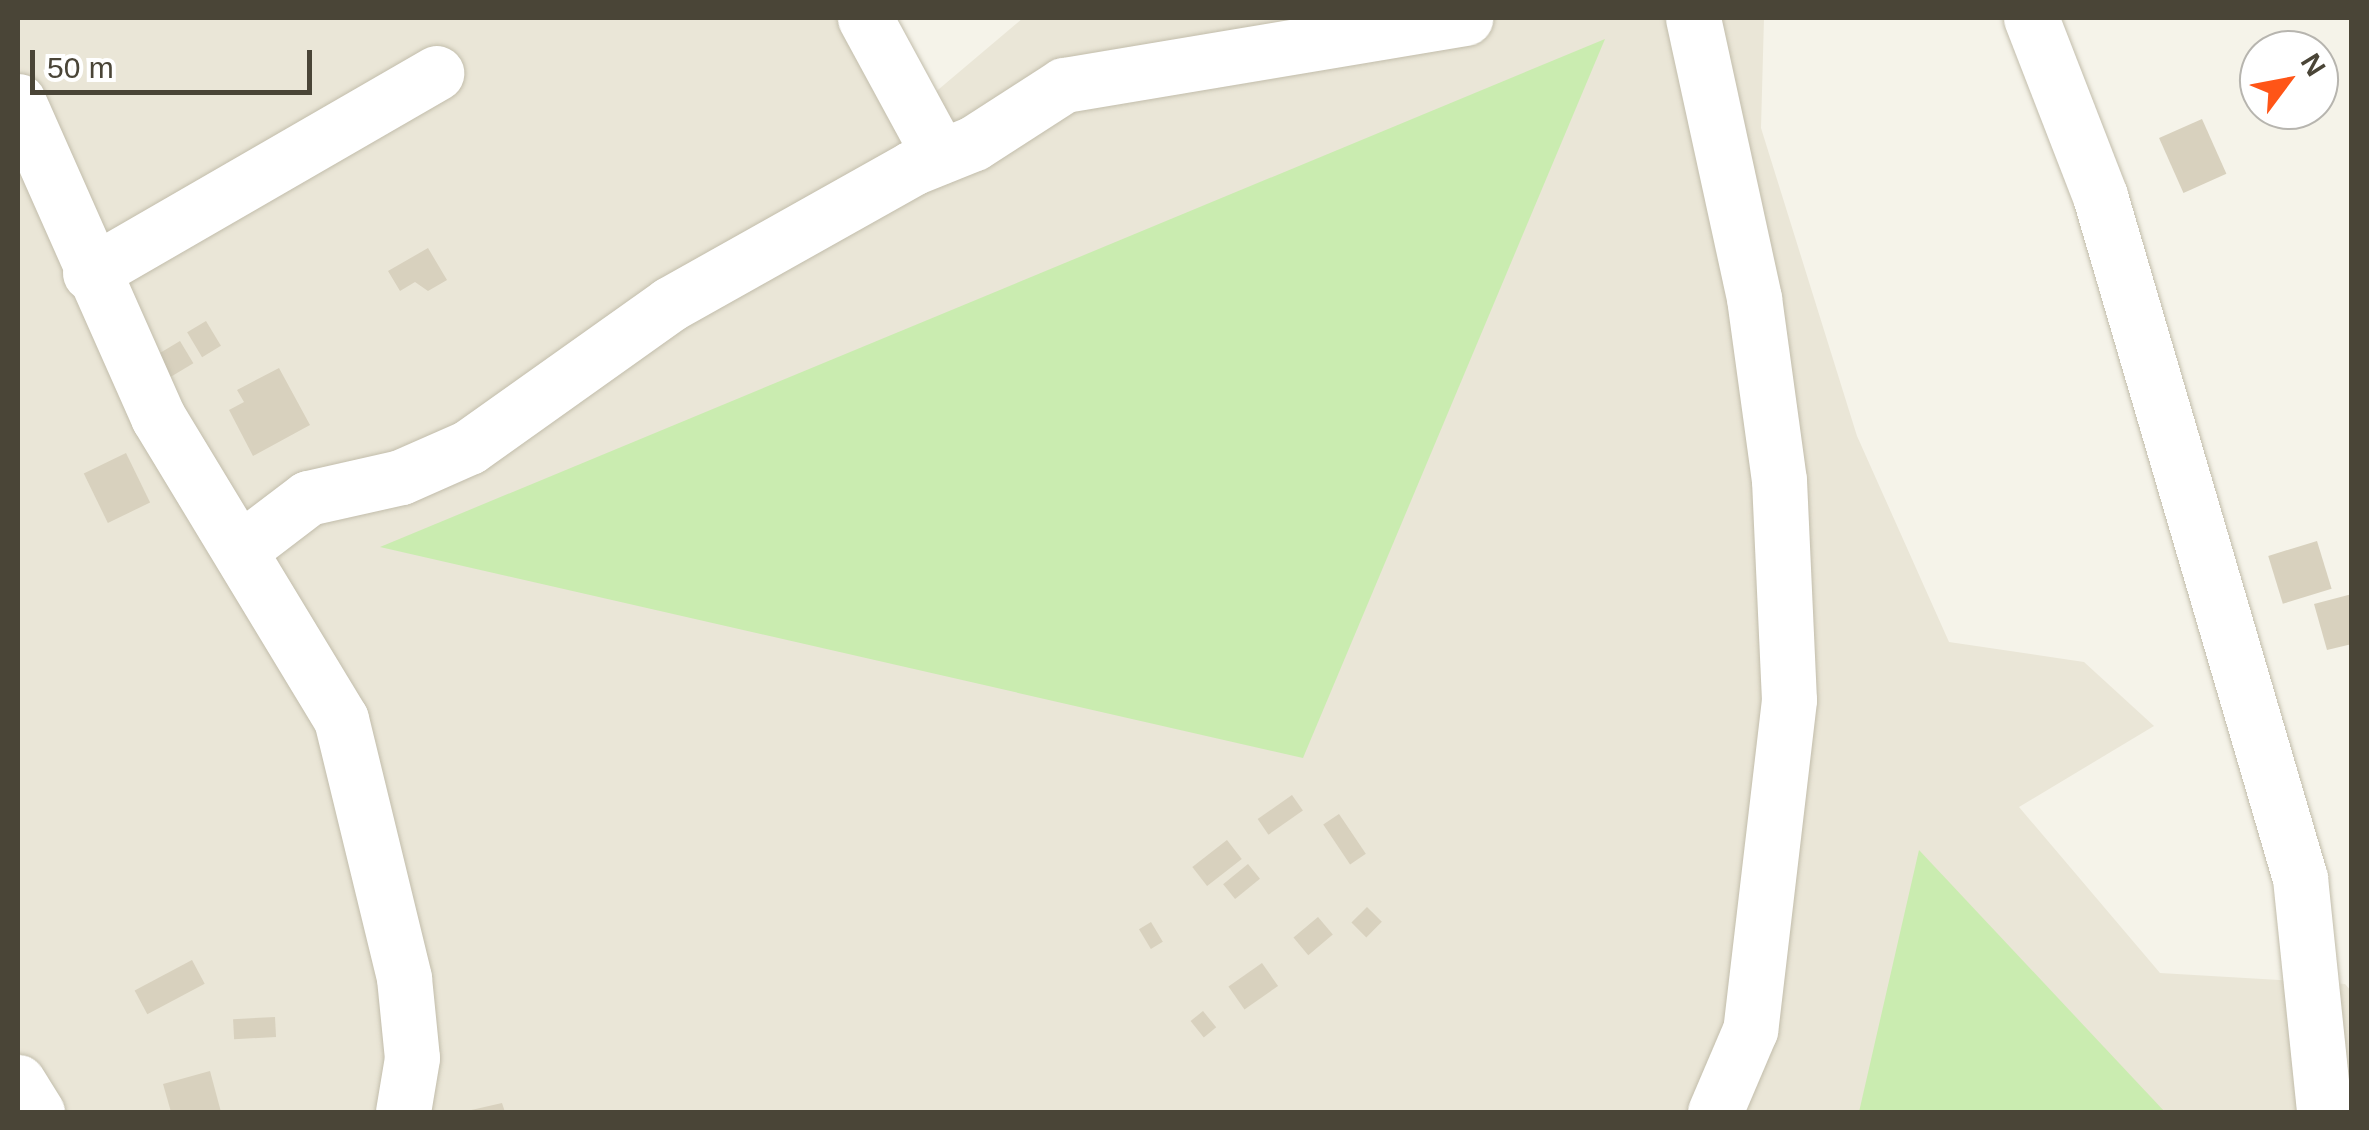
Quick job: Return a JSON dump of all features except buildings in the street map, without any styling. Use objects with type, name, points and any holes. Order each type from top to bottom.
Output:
[{"type":"street","points":[[864,18],[940,156]]},
{"type":"street","points":[[241,549],[308,498],[401,476],[469,447],[670,304],[1075,82],[1465,18]]},
{"type":"street","points":[[1693,18],[1754,298],[1780,480],[1789,700],[1750,1030],[1715,1112]]},
{"type":"street","points":[[2030,18],[2100,196],[2300,878],[2308,1102]]},
{"type":"street","points":[[90,273],[436,73]]},
{"type":"street","points":[[18,101],[90,273],[158,417],[325,686],[363,792],[412,1032],[403,1112]]},
{"type":"street","points":[[18,1082],[36,1112]]},
{"type":"shaded area","points":[[18,18],[859,18],[913,111],[1023,18],[1764,18],[1761,128],[1857,436],[1949,642],[2084,662],[2154,726],[2019,807],[2160,973],[2345,984],[2352,992],[2351,1112],[18,1112]]},
{"type":"green space","points":[[1605,39],[1303,758],[380,547]]},
{"type":"green space","points":[[1919,850],[2165,1112],[1859,1112]]}]
